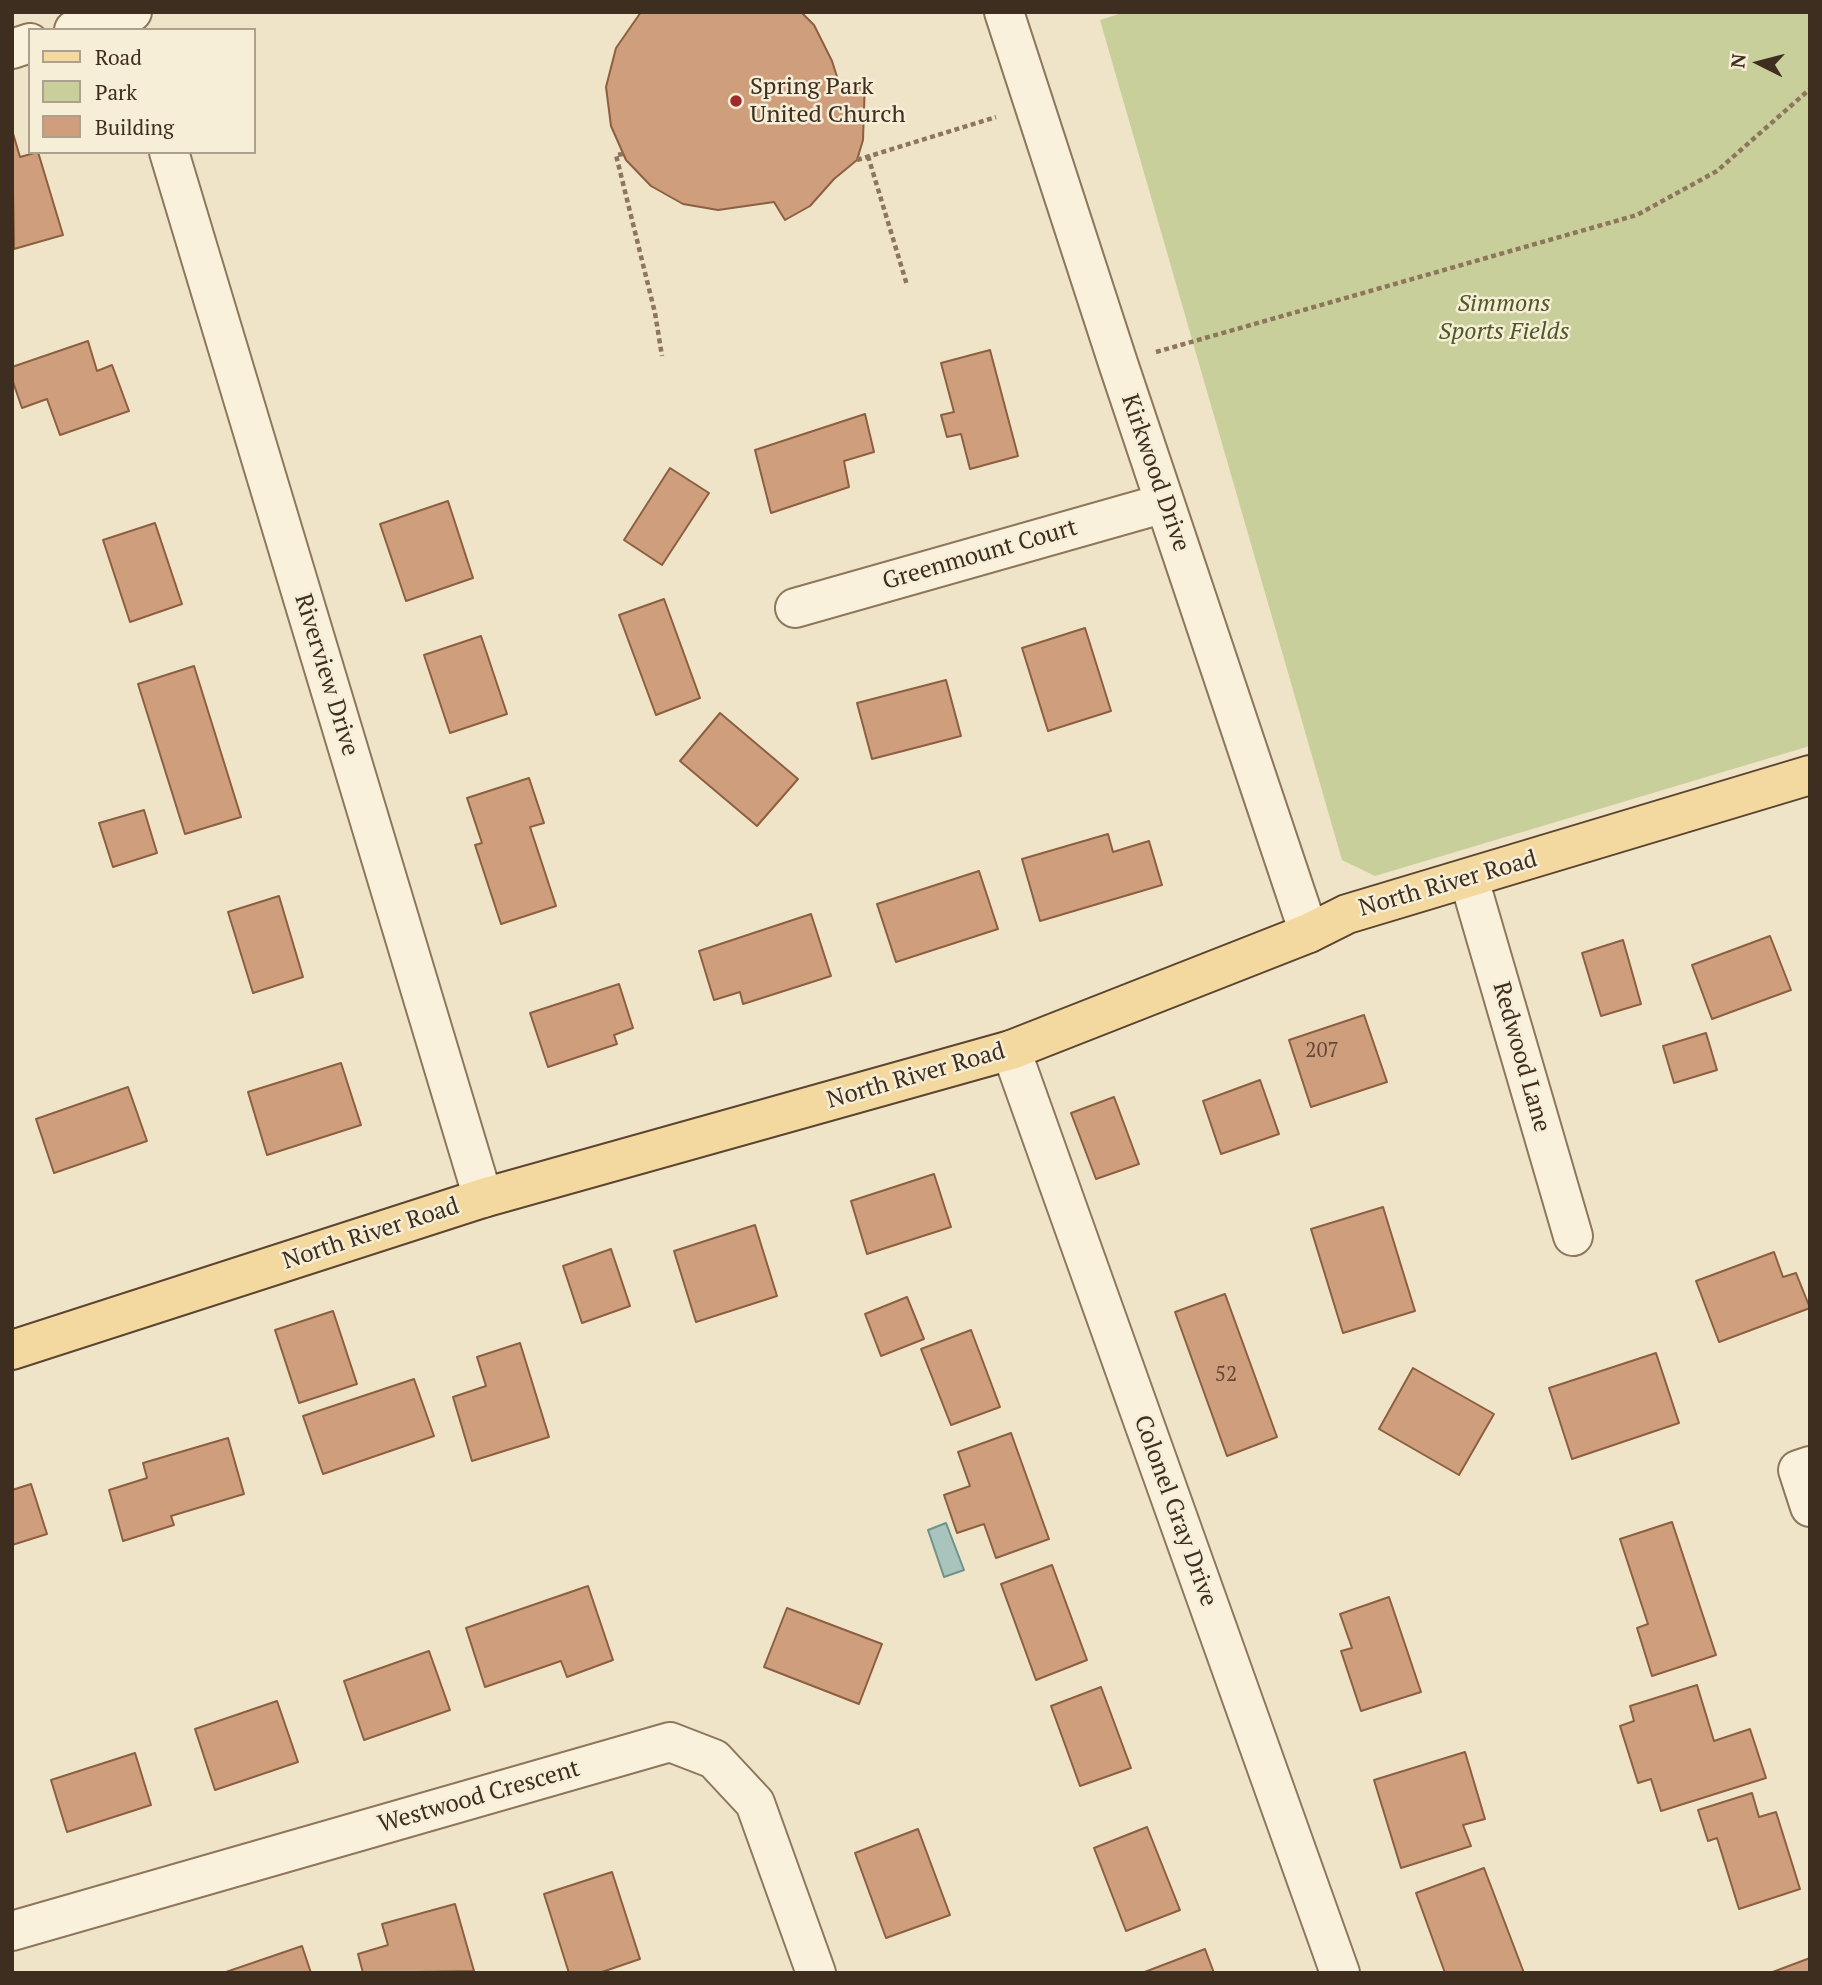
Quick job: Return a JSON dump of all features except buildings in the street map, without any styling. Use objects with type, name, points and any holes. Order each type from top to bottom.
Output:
[{"type":"main road","name":"North River Road","points":[[12,1350],[483,1198],[1011,1050],[1309,933],[1347,914],[1810,775]]},
{"type":"street","name":"Kirkwood Drive","points":[[1004,12],[1118,363],[1309,933]]},
{"type":"street","points":[[84,28],[130,19]]},
{"type":"street","name":"Riverview Drive","points":[[170,154],[483,1198]]},
{"type":"street","name":"Greenmount Court","points":[[795,608],[1165,503]]},
{"type":"street","name":"Redwood Lane","points":[[1469,879],[1573,1236]]},
{"type":"street","name":"Colonel Gray Drive","points":[[1011,1050],[1340,1973]]},
{"type":"street","points":[[1810,1466],[1798,1470],[1810,1507]]},
{"type":"street","name":"Westwood Crescent","points":[[12,1931],[670,1742],[714,1759],[755,1803],[816,1973]]},
{"type":"path","points":[[1118,363],[1637,215],[1717,171],[1810,89]]},
{"type":"path","points":[[857,160],[998,116]]},
{"type":"path","points":[[623,154],[616,155],[655,313],[662,356]]},
{"type":"path","points":[[868,156],[907,285]]},
{"type":"green space","name":"Simmons Sports Fields","points":[[1125,12],[1810,12],[1810,746],[1375,876],[1342,860],[1100,20]]},
{"type":"water","points":[[946,1523],[964,1570],[944,1577],[928,1530]]},
{"type":"place","name":"Spring Park United Church","points":[[736,101]]}]
